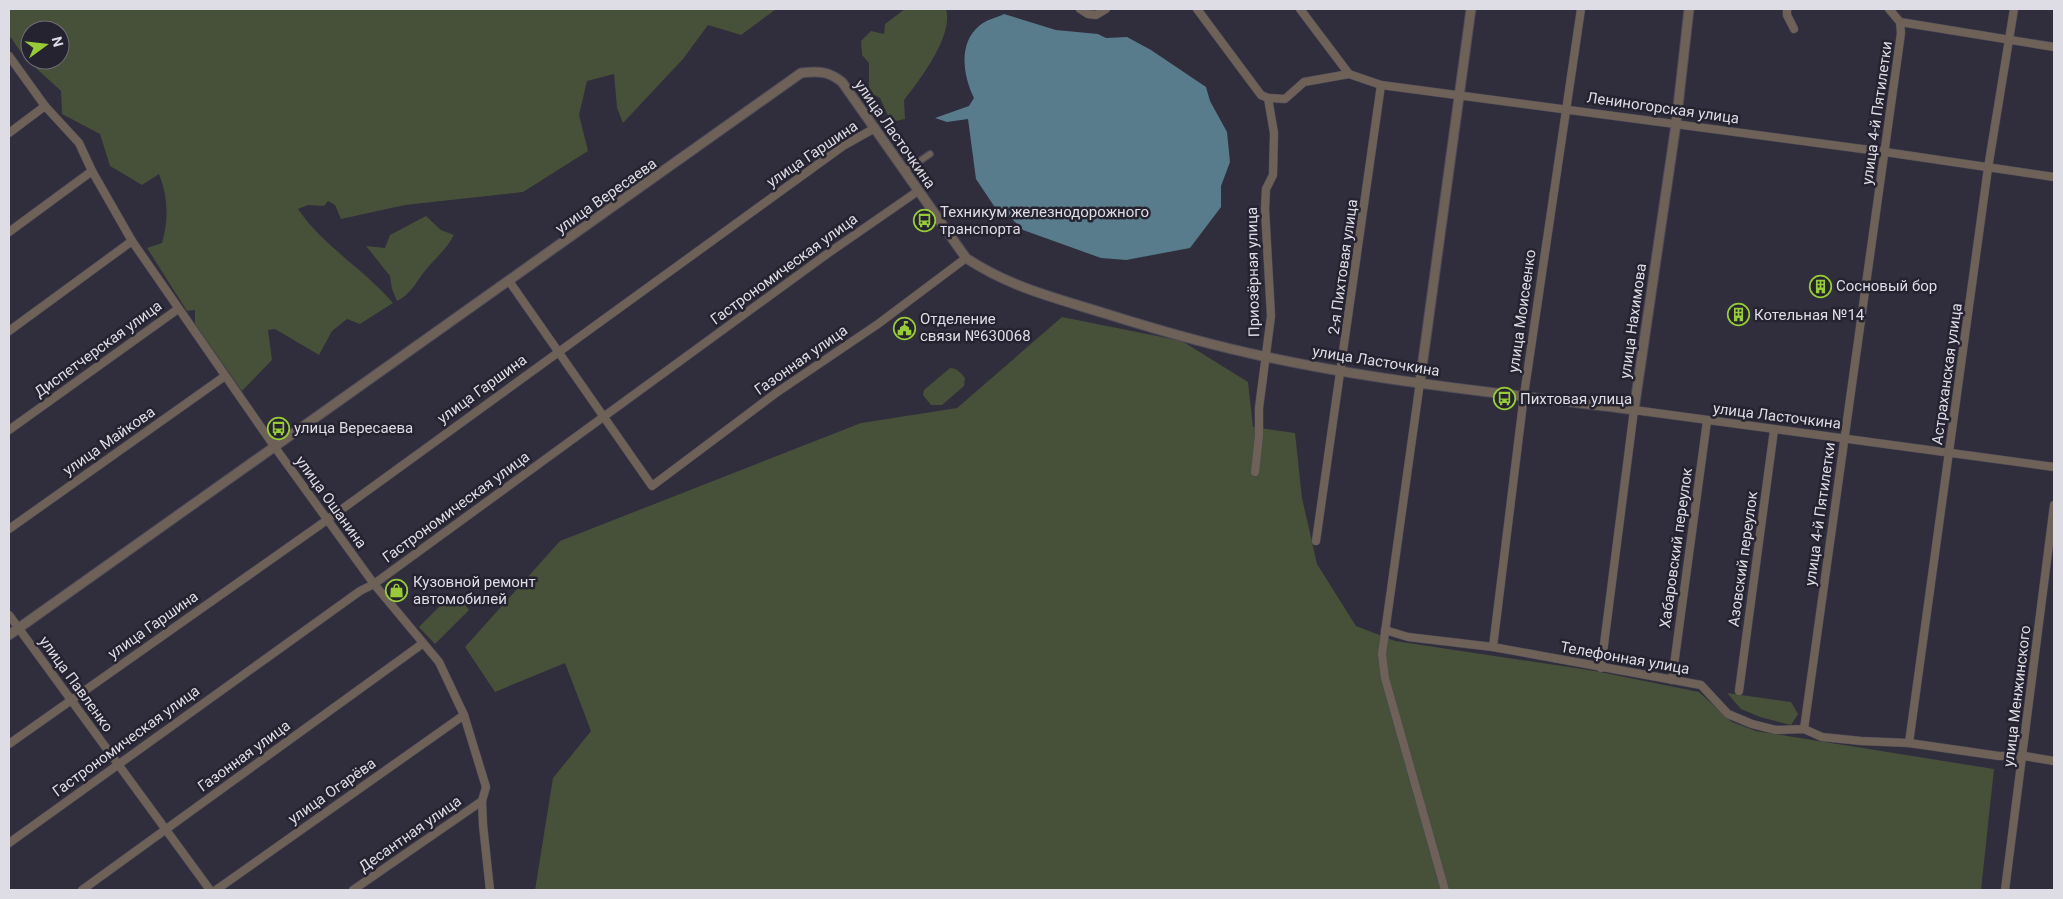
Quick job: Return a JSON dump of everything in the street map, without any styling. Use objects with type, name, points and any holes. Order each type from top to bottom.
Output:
[{"type":"street","points":[[1080,9],[1096,16],[1106,9]]},
{"type":"street","points":[[1197,9],[1261,95],[1268,98],[1285,99],[1304,82],[1315,78],[1349,74]]},
{"type":"street","points":[[1300,9],[1349,74]]},
{"type":"street","points":[[1445,890],[1385,678],[1382,654],[1471,9]]},
{"type":"street","name":"улица Моисеенко","points":[[1493,647],[1524,395],[1581,9]]},
{"type":"street","name":"улица Нахимова","points":[[1601,668],[1634,410],[1676,124],[1689,9]]},
{"type":"street","points":[[1787,9],[1787,16],[1794,29]]},
{"type":"street","name":"улица 4-й Пятилетки","points":[[1804,729],[1902,33],[1900,22],[1890,9]]},
{"type":"street","name":"Астраханская улица","points":[[1909,743],[1988,168],[2014,9]]},
{"type":"street","points":[[1900,22],[2054,47]]},
{"type":"street","name":"улица Ошанина","points":[[9,56],[45,106],[79,143],[92,171],[132,241],[274,446],[374,584],[422,644],[439,662],[447,675],[464,715],[486,787],[482,801],[490,890]]},
{"type":"street","name":"улица Ласточкина","points":[[802,73],[820,71],[832,74],[842,82],[966,258],[991,275],[1020,288],[1160,330],[1267,357],[1342,370],[2054,467]]},
{"type":"street","name":"улица Вересаева","points":[[9,635],[802,73]]},
{"type":"street","name":"Лениногорская улица","points":[[1349,74],[1381,85],[1565,108],[2054,177]]},
{"type":"street","name":"2-я Пихтовая улица","points":[[1316,541],[1342,370],[1381,85]]},
{"type":"street","name":"Приозёрная улица","points":[[1255,472],[1259,408],[1271,316],[1265,209],[1266,189],[1273,175],[1274,133],[1268,98]]},
{"type":"street","points":[[9,133],[45,106]]},
{"type":"street","name":"улица Гаршина","points":[[9,744],[327,520],[843,146],[875,128]]},
{"type":"street","points":[[905,171],[930,154]]},
{"type":"street","points":[[9,232],[92,171]]},
{"type":"street","name":"Гастрономическая улица","points":[[9,843],[360,591],[374,584],[826,254],[918,191]]},
{"type":"street","points":[[9,331],[132,241]]},
{"type":"street","name":"Газонная улица","points":[[603,417],[652,486],[776,393],[900,308],[966,258]]},
{"type":"street","points":[[509,281],[603,417]]},
{"type":"street","name":"Диспетчерская улица","points":[[9,430],[178,309]]},
{"type":"street","name":"улица Майкова","points":[[9,529],[225,376]]},
{"type":"street","name":"Хабаровский переулок","points":[[1672,680],[1707,421]]},
{"type":"street","name":"Азовский переулок","points":[[1739,691],[1774,430]]},
{"type":"street","name":"улица Менжинского","points":[[2005,890],[2024,756],[2054,505]]},
{"type":"street","name":"улица Павленко","points":[[9,615],[210,890]]},
{"type":"street","name":"Телефонная улица","points":[[1385,630],[1408,637],[1493,647],[1701,685],[1728,714],[1752,724],[1776,730],[1804,729],[1822,736],[1909,743],[1999,756],[2024,756],[2054,761]]},
{"type":"street","name":"Газонная улица","points":[[82,890],[422,644]]},
{"type":"street","name":"улица Огарёва","points":[[216,890],[464,715]]},
{"type":"street","name":"Десантная улица","points":[[353,890],[482,801]]},
{"type":"green space","points":[[9,9],[776,9],[741,35],[708,25],[683,59],[623,123],[617,108],[614,74],[587,81],[579,115],[588,151],[523,192],[405,205],[341,219],[335,205],[328,201],[324,206],[308,205],[298,209],[319,235],[393,303],[360,324],[347,319],[332,331],[319,355],[275,329],[268,330],[272,360],[242,391],[195,324],[195,310],[187,311],[147,248],[162,243],[166,225],[166,199],[159,174],[142,185],[110,166],[100,134],[62,114],[61,91],[38,70],[70,70],[70,20],[20,20],[20,51],[9,35]]},
{"type":"green space","points":[[905,9],[946,9],[947,20],[945,31],[934,57],[904,100],[905,119],[891,122],[880,98],[869,92],[869,63],[862,55],[861,41],[871,31],[884,34],[885,24]]},
{"type":"green space","points":[[426,216],[441,230],[454,235],[446,248],[411,290],[397,301],[392,289],[390,276],[366,246],[385,248],[390,235]]},
{"type":"green space","points":[[1062,317],[1182,341],[1248,382],[1253,427],[1295,433],[1302,498],[1317,564],[1356,626],[1395,641],[1595,671],[1699,692],[1732,722],[1756,731],[1994,769],[1981,890],[535,890],[553,778],[591,731],[565,663],[495,692],[465,647],[560,541],[861,423],[957,408]]},
{"type":"green space","points":[[950,368],[957,370],[965,378],[964,386],[942,405],[931,405],[923,395],[924,390]]},
{"type":"green space","points":[[454,592],[469,610],[435,644],[419,627]]},
{"type":"green space","points":[[1727,693],[1791,702],[1798,714],[1791,725],[1760,717],[1741,709]]},
{"type":"water","points":[[1004,14],[1056,30],[1098,34],[1106,38],[1127,37],[1151,50],[1206,87],[1210,101],[1227,132],[1230,162],[1221,186],[1221,207],[1190,248],[1126,260],[1101,258],[1023,230],[1011,218],[996,209],[976,179],[968,119],[947,122],[935,118],[969,106],[974,98],[965,70],[964,60],[968,42],[972,33],[981,24]]},
{"type":"place","name":"Техникум железнодорожного транспорта","points":[[924,221]]},
{"type":"place","name":"Сосновый бор","points":[[1820,286]]},
{"type":"place","name":"Котельная №14","points":[[1738,315]]},
{"type":"place","name":"Отделение связи №630068","points":[[904,328]]},
{"type":"place","name":"Пихтовая улица","points":[[1504,399]]},
{"type":"place","name":"улица Вересаева","points":[[278,428]]},
{"type":"place","name":"Кузовной ремонт автомобилей","points":[[397,591]]}]
